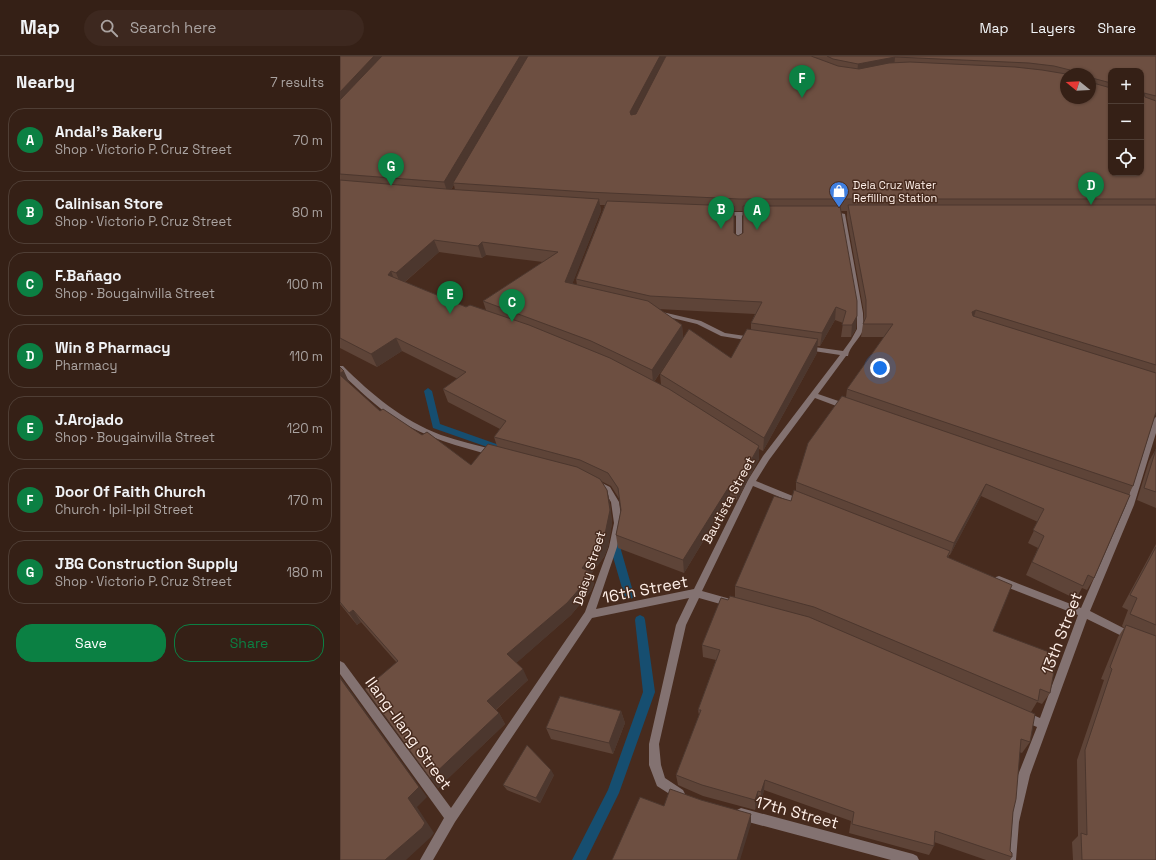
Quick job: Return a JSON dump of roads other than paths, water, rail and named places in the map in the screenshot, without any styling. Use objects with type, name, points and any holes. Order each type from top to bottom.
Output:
[{"type":"street","points":[[718,214],[763,214]]},
{"type":"street","points":[[834,214],[850,214]]},
{"type":"street","name":"Bautista Street","points":[[690,799],[678,794],[661,782],[655,765],[654,744],[681,625],[763,456],[846,354],[860,329],[860,313],[842,214]]},
{"type":"street","points":[[739,215],[739,245]]},
{"type":"street","points":[[653,312],[699,322],[724,335],[759,340]]},
{"type":"street","points":[[694,329],[699,322]]},
{"type":"street","points":[[802,347],[846,354]]},
{"type":"street","points":[[340,368],[380,404],[408,423],[430,434],[500,454]]},
{"type":"street","points":[[814,395],[859,411]]},
{"type":"street","name":"13th Street","points":[[1010,860],[1013,822],[1024,775],[1156,420]]},
{"type":"street","name":"Daisy Street","points":[[426,860],[451,818],[589,614],[613,547],[618,523],[615,502],[607,489],[589,480]]},
{"type":"street","points":[[751,482],[810,506]]},
{"type":"street","points":[[988,575],[1084,613],[1139,640]]},
{"type":"street","name":"16th Street","points":[[589,614],[696,593],[738,605]]},
{"type":"street","name":"Ilang-Ilang Street","points":[[340,666],[451,818]]},
{"type":"street","points":[[1013,712],[1042,724]]},
{"type":"street","name":"17th Street","points":[[733,812],[913,860]]},
{"type":"waterway","points":[[428,391],[436,426],[499,448]]},
{"type":"waterway","points":[[621,535],[616,550],[629,595]]},
{"type":"waterway","points":[[579,860],[613,793],[649,692],[640,620]]},
{"type":"place","name":"Door Of Faith Church","points":[[802,98]]},
{"type":"place","name":"JBG Construction Supply","points":[[391,186]]},
{"type":"place","name":"Win 8 Pharmacy","points":[[1091,205]]},
{"type":"place","name":"Dela Cruz Water Refilling Station","points":[[839,208]]},
{"type":"place","name":"Calinisan Store","points":[[721,229]]},
{"type":"place","name":"Andal's Bakery","points":[[757,230]]},
{"type":"place","name":"J.Arojado","points":[[450,314]]},
{"type":"place","name":"F.Bañago","points":[[512,322]]}]
